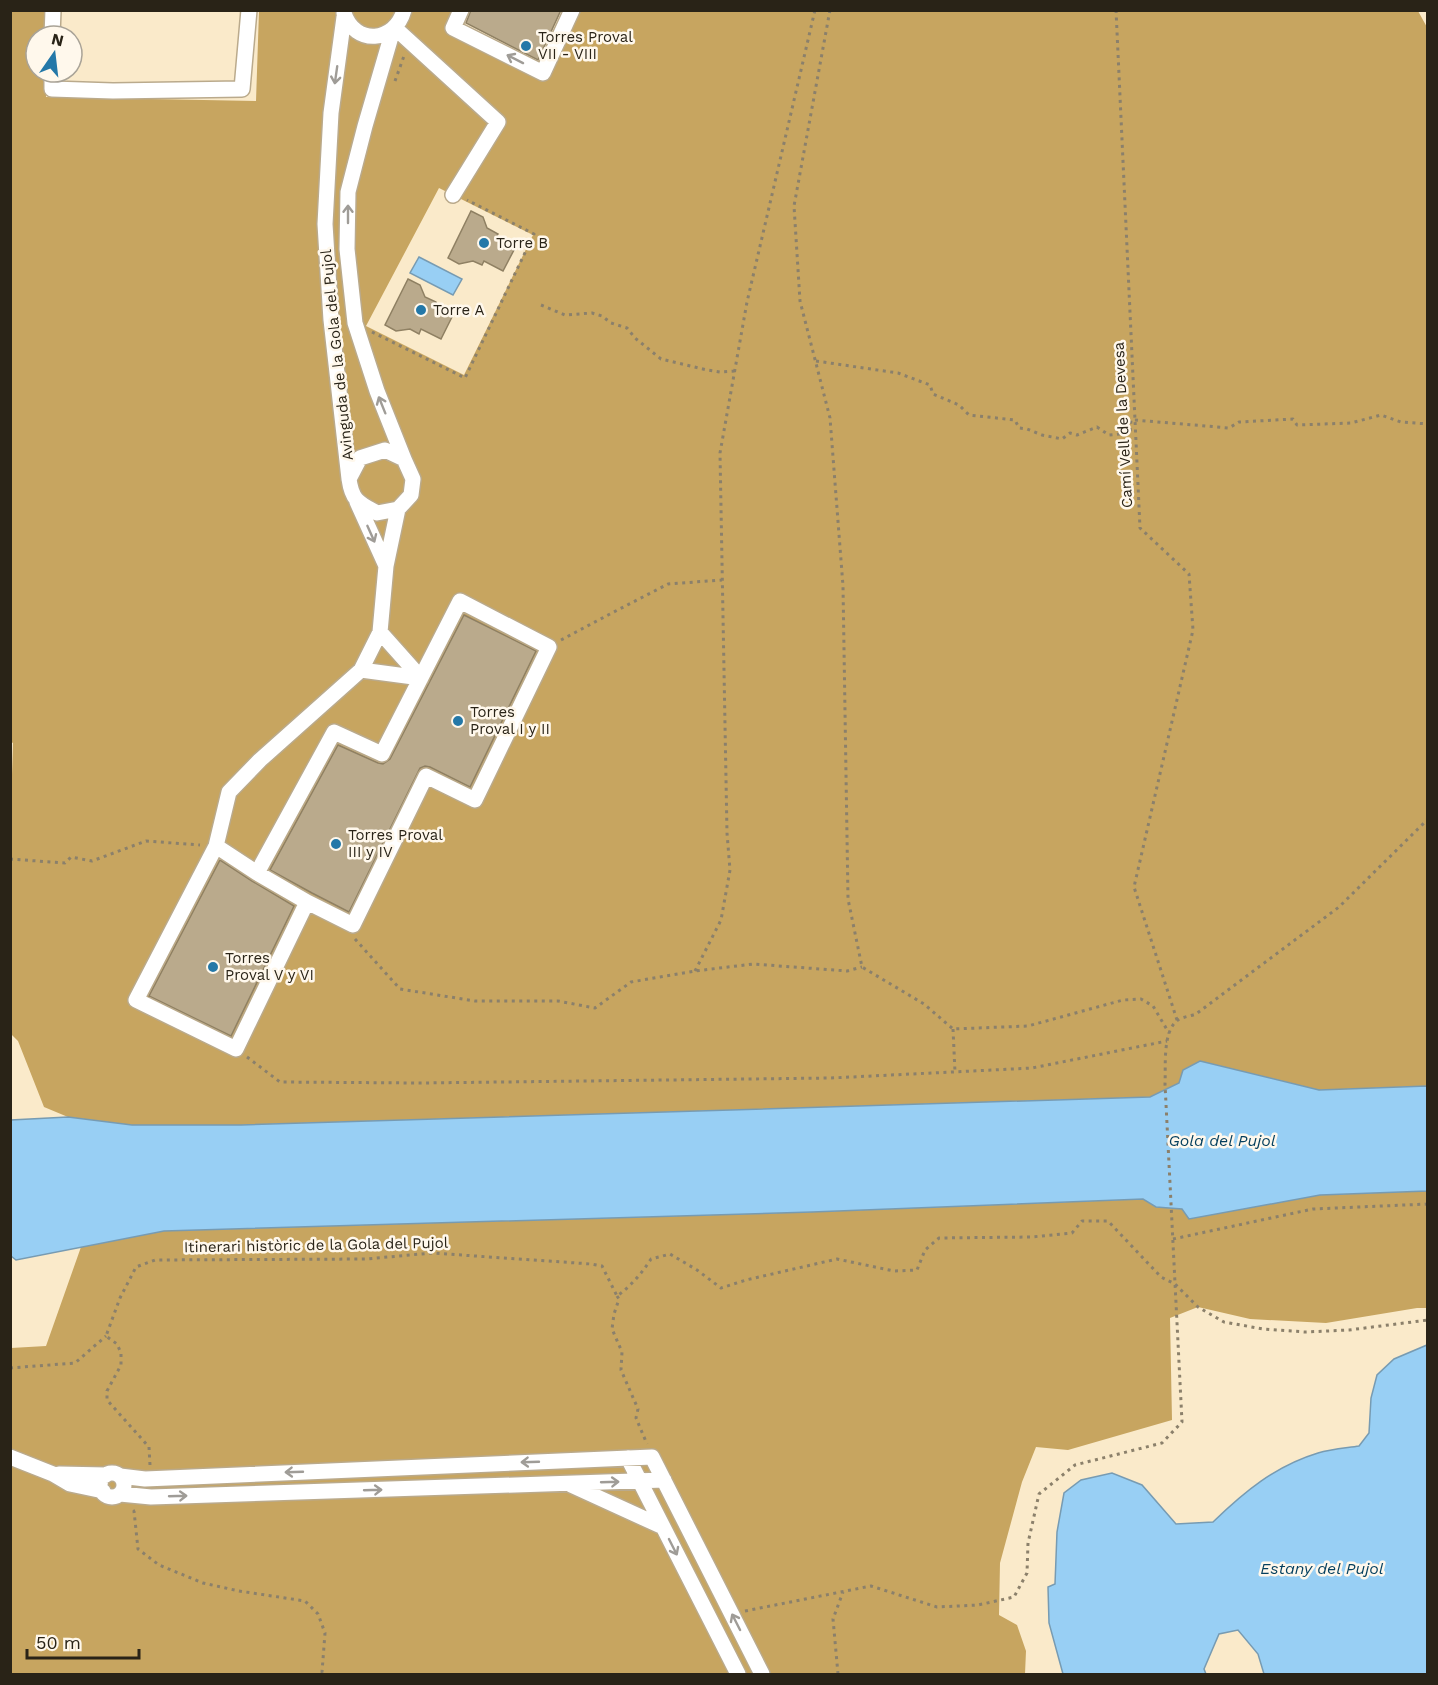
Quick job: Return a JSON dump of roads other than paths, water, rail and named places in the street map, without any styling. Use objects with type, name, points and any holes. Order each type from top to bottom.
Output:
[{"type":"street","points":[[52,84],[52,89],[113,92],[243,89],[249,10]]},
{"type":"street","name":"Avinguda de la Gola del Pujol","points":[[404,10],[401,20],[394,29],[348,192],[347,249],[355,323],[377,391],[404,459]]},
{"type":"street","points":[[461,10],[453,28],[543,73],[572,10]]},
{"type":"street","points":[[344,14],[349,25],[365,36],[375,37],[394,29],[498,122],[460,197]]},
{"type":"street","name":"Avinguda de la Gola del Pujol","points":[[344,14],[331,113],[325,224],[331,320],[349,479]]},
{"type":"street","points":[[307,902],[236,1049],[136,1000],[216,846],[230,792],[260,760],[361,670],[380,632],[386,566],[398,509],[411,495],[413,479],[404,459],[385,450],[360,458],[349,479],[351,491],[386,566]]},
{"type":"street","points":[[357,502],[377,513],[398,509]]},
{"type":"street","points":[[216,846],[257,873],[307,902],[353,925],[426,776],[475,800],[549,647],[460,601],[382,754],[334,732],[257,873]]},
{"type":"street","points":[[380,632],[421,678]]},
{"type":"street","points":[[361,670],[421,678]]},
{"type":"street","points":[[10,1457],[53,1474],[70,1484],[103,1491],[109,1496],[117,1496],[123,1491],[124,1483],[113,1476]]},
{"type":"street","points":[[53,1474],[151,1479],[652,1457],[762,1674]]},
{"type":"street","points":[[628,1458],[738,1674]]},
{"type":"street","points":[[103,1491],[101,1484],[113,1476]]},
{"type":"street","points":[[120,1494],[151,1503],[664,1480]]},
{"type":"street","points":[[568,1484],[663,1527]]},
{"type":"water","points":[[419,257],[462,279],[453,295],[410,273]]},
{"type":"water","name":"Gola del Pujol","points":[[1200,1061],[1319,1090],[1427,1086],[1427,1191],[1320,1195],[1189,1219],[1182,1209],[1156,1207],[1143,1199],[812,1212],[164,1231],[16,1260],[11,1256],[11,1120],[68,1117],[132,1125],[241,1125],[1150,1097],[1179,1083],[1183,1070]]},
{"type":"water","name":"Estany del Pujol","points":[[1427,1345],[1427,1674],[1264,1674],[1258,1654],[1238,1630],[1219,1634],[1204,1669],[1206,1674],[1063,1674],[1049,1623],[1048,1587],[1055,1584],[1057,1532],[1064,1493],[1081,1480],[1112,1473],[1142,1485],[1176,1524],[1213,1522],[1249,1490],[1288,1465],[1323,1452],[1359,1446],[1369,1433],[1371,1398],[1377,1375],[1394,1359]]},
{"type":"place","name":"Torres Proval VII - VIII","points":[[526,46]]},
{"type":"place","name":"Torre B","points":[[484,243]]},
{"type":"place","name":"Torre A","points":[[421,310]]},
{"type":"place","name":"Torres Proval I y II","points":[[458,721]]},
{"type":"place","name":"Torres Proval III y IV","points":[[336,844]]},
{"type":"place","name":"Torres Proval V y VI","points":[[213,967]]}]
